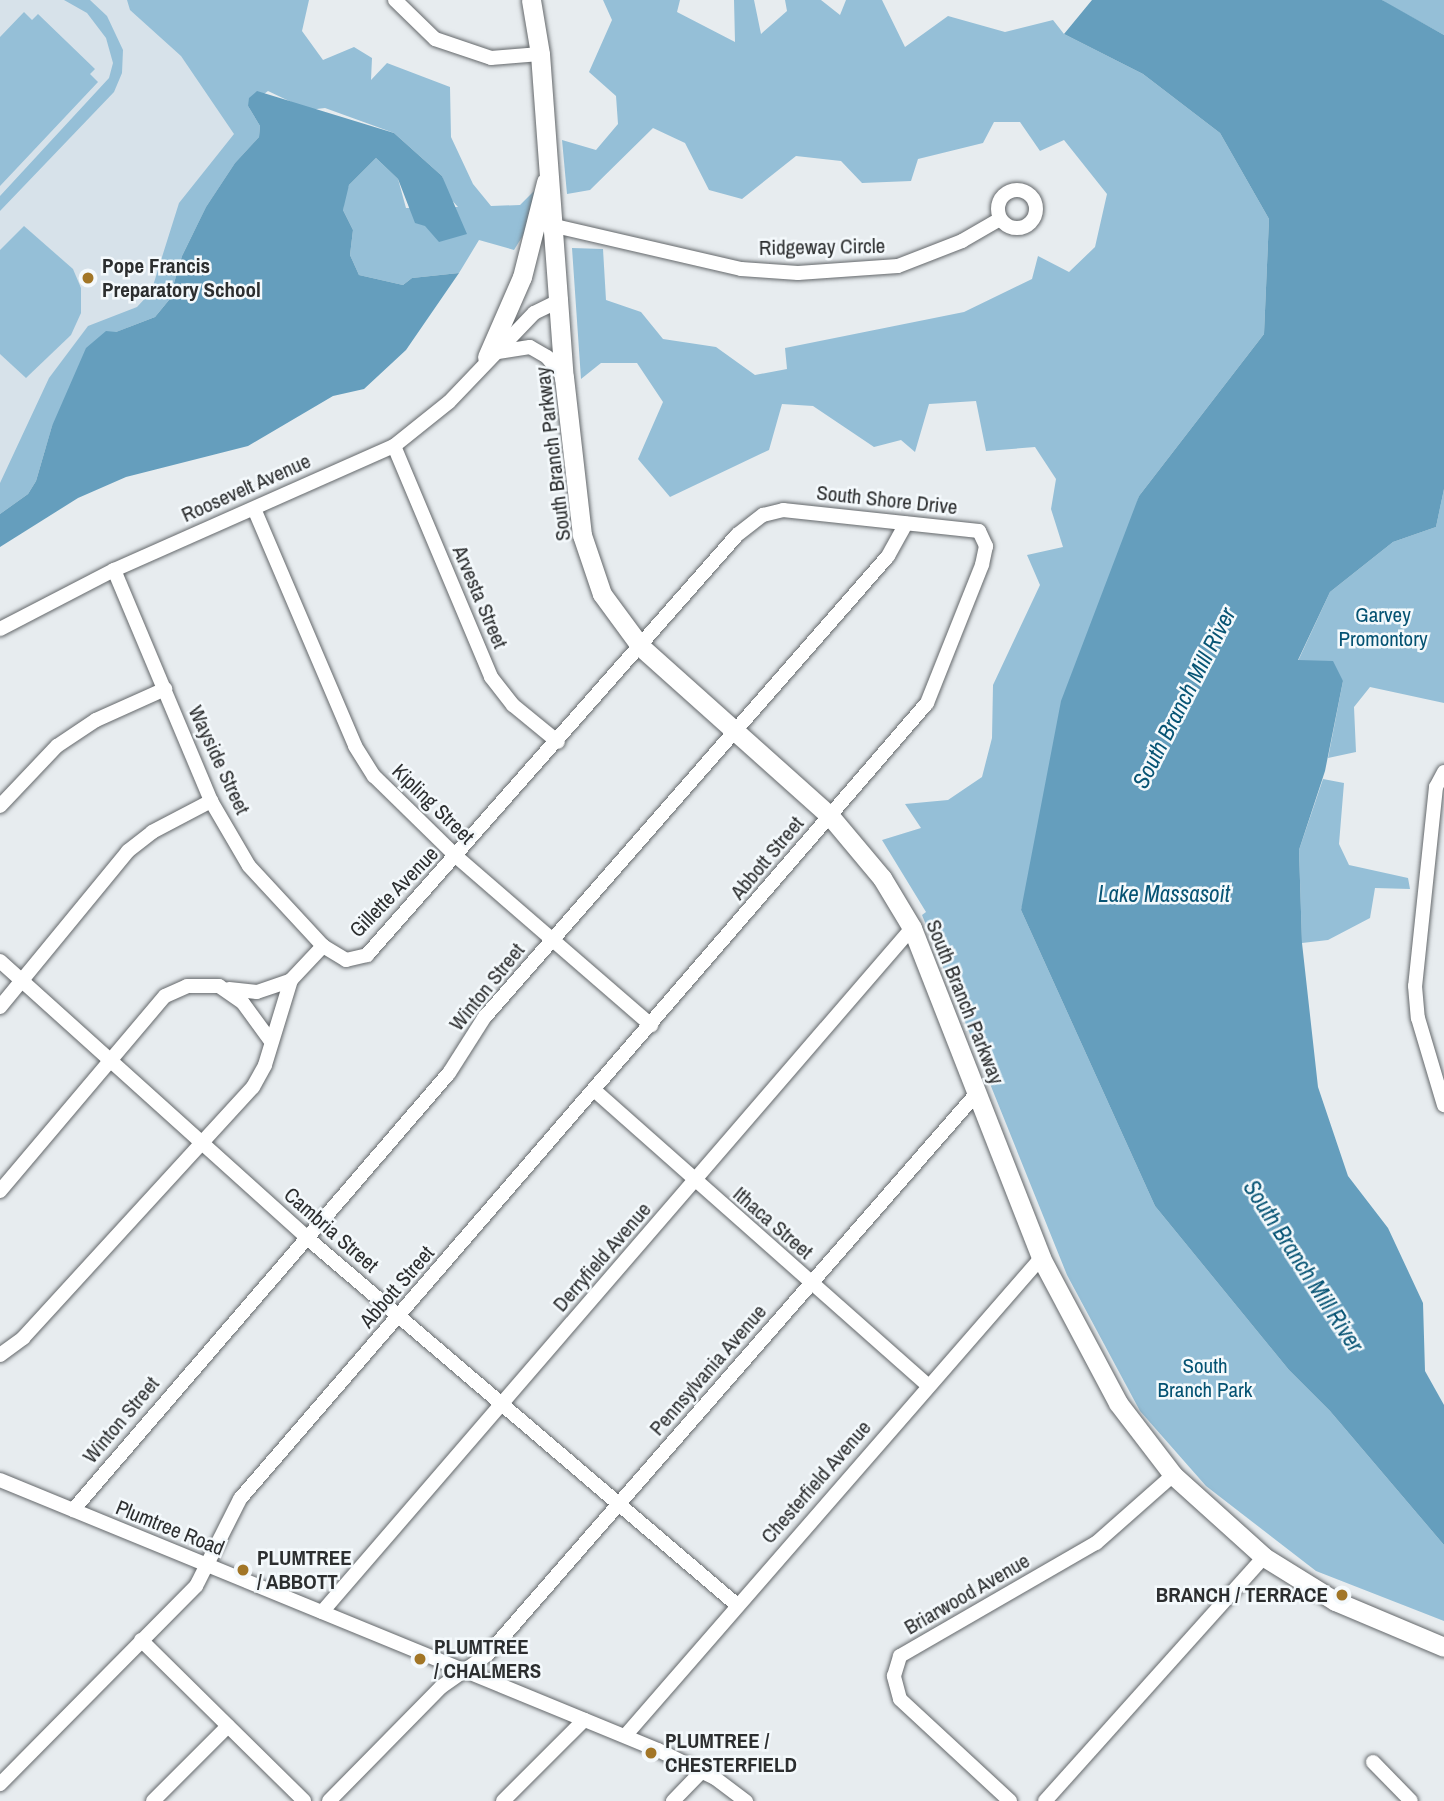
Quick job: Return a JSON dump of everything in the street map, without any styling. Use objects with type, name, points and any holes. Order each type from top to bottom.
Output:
[{"type":"main road","name":"Roosevelt Avenue","points":[[531,0],[540,54],[561,300]]},
{"type":"main road","name":"Roosevelt Avenue","points":[[487,357],[522,277],[550,160]]},
{"type":"main road","name":"South Branch Parkway","points":[[561,300],[564,377],[582,535],[602,594],[641,647],[830,816],[882,878],[912,928],[1041,1258],[1118,1403],[1173,1475],[1264,1556],[1335,1601],[1444,1647]]},
{"type":"street","points":[[395,0],[435,39],[491,58],[540,54]]},
{"type":"street","name":"Ridgeway Circle","points":[[555,226],[741,269],[798,273],[898,266],[962,242],[1000,219]]},
{"type":"street","name":"Roosevelt Avenue","points":[[0,629],[114,570],[256,511],[394,446],[449,402],[487,357],[534,313],[561,300]]},
{"type":"street","points":[[487,357],[506,348],[530,347],[547,358],[564,377]]},
{"type":"street","name":"Arvesta Street","points":[[394,446],[491,677],[513,705],[558,742]]},
{"type":"street","name":"South Shore Drive","points":[[641,647],[737,536],[763,515],[783,510],[979,531],[986,547],[982,565],[927,703],[830,816]]},
{"type":"street","name":"Kipling Street","points":[[256,511],[363,761],[387,793],[651,1025]]},
{"type":"street","name":"Winton Street","points":[[73,1510],[449,1073],[479,1024],[888,556],[906,524]]},
{"type":"street","name":"Wayside Street","points":[[114,570],[211,801],[249,866],[323,946]]},
{"type":"street","name":"Gillette Avenue","points":[[0,1356],[23,1338],[253,1087],[265,1065],[270,1040],[291,981],[323,946],[346,960],[367,956],[641,647]]},
{"type":"street","points":[[0,806],[57,746],[96,720],[164,690]]},
{"type":"street","points":[[1444,772],[1436,787],[1415,986],[1418,1018],[1444,1105]]},
{"type":"street","points":[[0,1007],[128,851],[152,832],[211,801]]},
{"type":"street","name":"Abbott Street","points":[[0,1784],[196,1586],[204,1564],[240,1499],[830,816]]},
{"type":"street","name":"Derryfield Avenue","points":[[322,1612],[912,928]]},
{"type":"street","name":"Cambria Street","points":[[0,961],[306,1237],[737,1605]]},
{"type":"street","points":[[0,1191],[107,1059],[164,996],[187,986],[219,986],[257,992],[291,981]]},
{"type":"street","points":[[219,986],[243,1003],[270,1040]]},
{"type":"street","name":"Ithaca Street","points":[[594,1090],[694,1182],[927,1385]]},
{"type":"street","name":"Pennsylvania Avenue","points":[[329,1801],[442,1687],[488,1654],[976,1093]]},
{"type":"street","name":"Chesterfield Avenue","points":[[625,1736],[927,1385],[1041,1258]]},
{"type":"street","name":"Briarwood Avenue","points":[[1010,1801],[901,1699],[894,1676],[900,1656],[1096,1544],[1173,1475]]},
{"type":"street","name":"Plumtree Road","points":[[0,1480],[625,1736],[702,1771],[746,1801]]},
{"type":"street","points":[[1045,1801],[1264,1556]]},
{"type":"street","points":[[141,1640],[304,1801]]},
{"type":"street","points":[[503,1801],[584,1720]]},
{"type":"street","points":[[153,1801],[228,1726]]},
{"type":"street","points":[[1373,1762],[1411,1801]]},
{"type":"street","points":[[673,1801],[702,1771]]},
{"type":"shaded area","name":"Pope Francis Preparatory School","points":[[0,0],[151,0],[259,137],[0,514]]},
{"type":"green space","points":[[64,0],[90,0],[107,16],[123,50],[122,73],[114,92],[0,211],[0,196],[109,78],[113,63],[106,38],[87,13]]},
{"type":"green space","points":[[127,0],[309,0],[302,31],[323,60],[354,47],[372,58],[371,80],[387,63],[450,87],[451,137],[473,184],[491,206],[520,205],[535,190],[527,229],[514,250],[479,240],[459,273],[412,278],[403,285],[359,275],[350,255],[353,230],[343,210],[344,198],[349,185],[376,158],[398,179],[406,208],[458,207],[448,196],[442,176],[394,133],[325,108],[308,110],[268,91],[248,106],[260,126],[259,137],[235,163],[206,207],[182,256],[169,300],[155,317],[116,332],[52,426],[36,481],[28,494],[0,514],[0,483],[49,378],[88,326],[137,307],[151,292],[179,203],[234,134],[181,56],[130,10]]},
{"type":"green space","name":"South Branch Park","points":[[603,0],[680,0],[677,12],[735,42],[734,0],[754,0],[761,34],[787,11],[785,0],[821,0],[840,15],[846,0],[882,0],[905,47],[948,16],[1005,32],[1053,20],[1064,34],[1143,74],[1220,133],[1269,219],[1264,334],[1139,496],[1021,910],[1155,1206],[1289,1370],[1330,1411],[1444,1545],[1444,1621],[1316,1571],[1206,1486],[1140,1411],[1067,1275],[922,915],[926,912],[882,840],[921,828],[905,804],[948,800],[982,777],[992,738],[993,685],[1040,585],[1027,555],[1063,547],[1051,509],[1056,479],[1035,447],[986,451],[976,401],[929,404],[915,452],[901,440],[874,447],[813,406],[782,404],[769,450],[670,497],[638,459],[663,402],[637,363],[601,363],[581,379],[572,248],[603,249],[606,300],[641,312],[663,339],[716,347],[755,375],[787,369],[785,348],[964,312],[1032,279],[1038,256],[1069,272],[1095,247],[1107,194],[1064,140],[1040,151],[1020,122],[994,122],[983,143],[918,159],[911,181],[862,183],[841,161],[796,156],[742,199],[709,190],[685,143],[653,128],[590,190],[567,194],[562,140],[596,150],[618,124],[616,96],[589,72],[612,20]]},
{"type":"green space","points":[[1382,0],[1444,0],[1444,35],[1386,3]]},
{"type":"green space","points":[[24,12],[32,20],[38,14],[95,69],[90,74],[98,82],[0,186],[0,37]]},
{"type":"green space","points":[[24,226],[73,269],[81,288],[81,313],[71,335],[26,378],[0,354],[0,250]]},
{"type":"green space","name":"Garvey Promontory","points":[[1444,489],[1444,703],[1370,687],[1354,707],[1356,752],[1328,758],[1343,681],[1298,661],[1330,592],[1393,542],[1436,527]]},
{"type":"green space","points":[[1323,779],[1344,783],[1339,844],[1349,865],[1408,878],[1410,889],[1375,888],[1370,918],[1328,940],[1302,943],[1299,850]]},
{"type":"water","name":"Lake Massasoit","points":[[1092,0],[1382,0],[1444,35],[1444,489],[1436,527],[1393,542],[1330,592],[1298,660],[1333,661],[1343,681],[1325,771],[1299,850],[1302,943],[1318,1087],[1348,1176],[1388,1228],[1423,1303],[1425,1371],[1444,1405],[1444,1545],[1330,1411],[1289,1370],[1155,1206],[1021,910],[1061,701],[1139,496],[1264,334],[1269,219],[1220,133],[1143,74],[1064,34]]},
{"type":"water","points":[[257,91],[394,133],[442,176],[467,234],[439,242],[425,226],[415,223],[398,179],[376,158],[349,185],[343,210],[353,230],[350,255],[359,275],[403,285],[412,278],[459,273],[406,350],[364,389],[333,396],[248,446],[126,477],[78,498],[0,547],[0,514],[28,494],[36,481],[52,426],[86,348],[106,331],[116,332],[155,317],[169,300],[182,256],[206,207],[235,163],[259,137],[260,126],[248,106],[249,98]]},
{"type":"place","name":"Pope Francis Preparatory School","points":[[88,278]]},
{"type":"place","name":"PLUMTREE / ABBOTT","points":[[243,1570]]},
{"type":"place","name":"BRANCH / TERRACE","points":[[1342,1595]]},
{"type":"place","name":"PLUMTREE / CHALMERS","points":[[420,1659]]},
{"type":"place","name":"PLUMTREE / CHESTERFIELD","points":[[651,1753]]},
{"type":"water label","name":"South Branch Mill River","points":[[1184,698]]},
{"type":"water label","name":"South Branch Mill River","points":[[1303,1266]]}]
